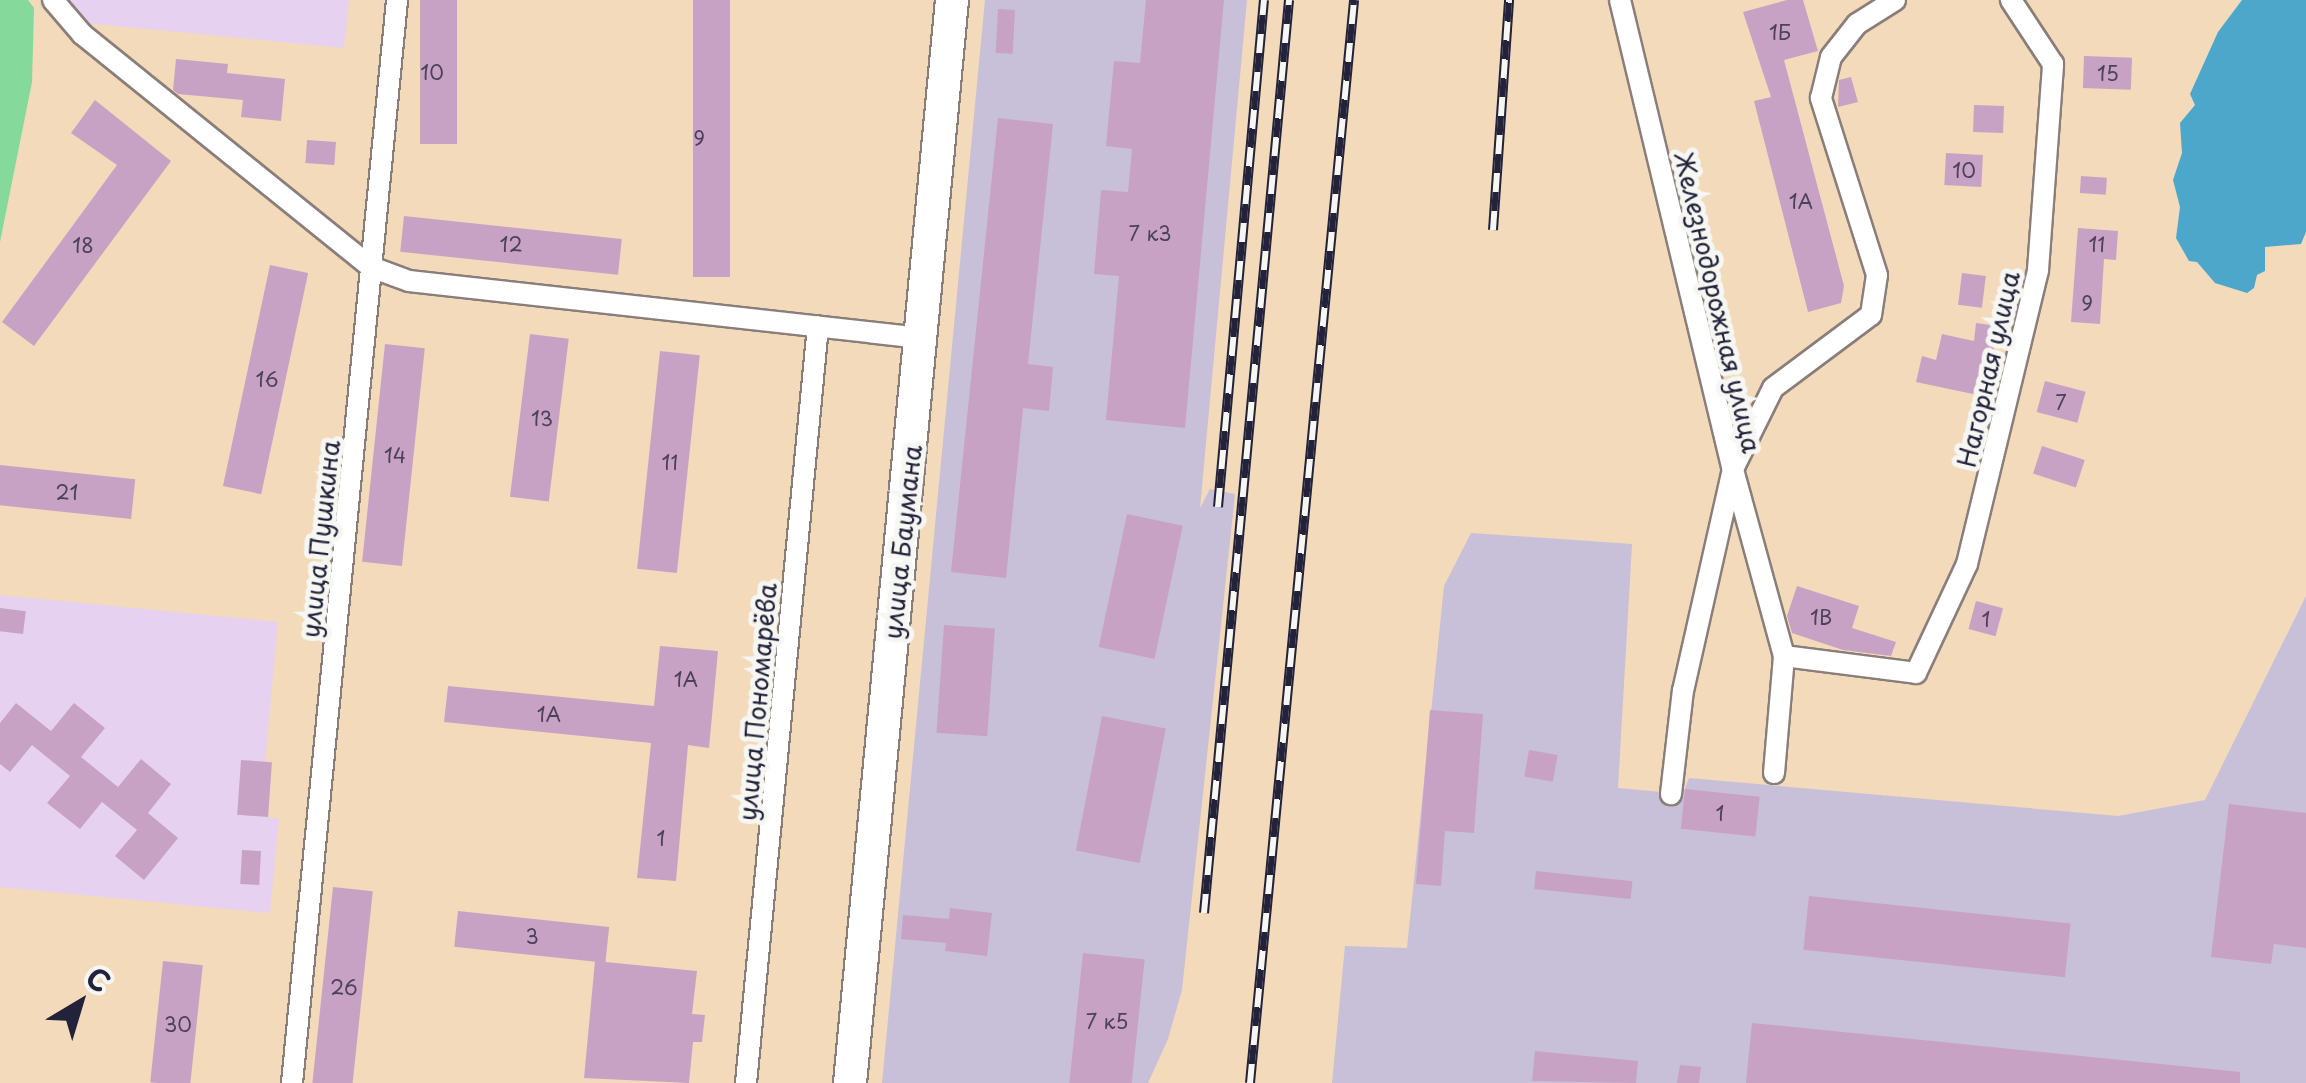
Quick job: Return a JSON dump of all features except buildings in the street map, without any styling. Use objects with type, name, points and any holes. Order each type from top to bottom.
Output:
[{"type":"main road","name":"улица Баумана","points":[[850,1083],[952,0]]},
{"type":"street","points":[[53,0],[82,34],[371,267],[410,281],[921,338]]},
{"type":"street","name":"улица Пушкина","points":[[292,1083],[397,0]]},
{"type":"street","name":"Железнодорожная улица","points":[[1620,0],[1733,469],[1683,690],[1672,794]]},
{"type":"street","points":[[1774,773],[1784,656],[1733,469],[1773,388],[1870,315],[1877,275],[1821,98],[1831,57],[1857,24],[1895,0]]},
{"type":"street","name":"Нагорная улица","points":[[1784,656],[1916,673],[1967,564],[2038,270],[2053,64],[2012,0]]},
{"type":"street","name":"улица Пономарёва","points":[[746,1083],[818,326]]},
{"type":"shaded area","points":[[61,0],[349,0],[344,48],[76,22]]},
{"type":"shaded area","points":[[985,0],[1247,0],[1200,508],[1210,489],[1235,494],[1182,990],[1168,1039],[1148,1083],[882,1083]]},
{"type":"shaded area","points":[[1471,533],[1632,544],[1618,788],[1683,794],[1689,778],[2118,816],[2205,800],[2306,596],[2306,1083],[1332,1083],[1345,946],[1407,948],[1444,586]]},
{"type":"shaded area","points":[[0,595],[278,622],[260,816],[279,819],[270,913],[0,887]]},
{"type":"green space","points":[[0,0],[28,0],[34,8],[32,82],[0,242]]},
{"type":"water","points":[[2242,0],[2306,0],[2306,232],[2301,244],[2265,247],[2265,271],[2257,275],[2254,288],[2247,293],[2215,283],[2197,262],[2189,261],[2176,238],[2180,207],[2173,180],[2182,153],[2180,123],[2195,105],[2190,94],[2218,32]]},
{"type":"railway","points":[[1218,507],[1264,0]]},
{"type":"railway","points":[[1204,913],[1289,0]]},
{"type":"railway","points":[[1250,1083],[1354,0]]},
{"type":"railway","points":[[1493,230],[1509,0]]}]
